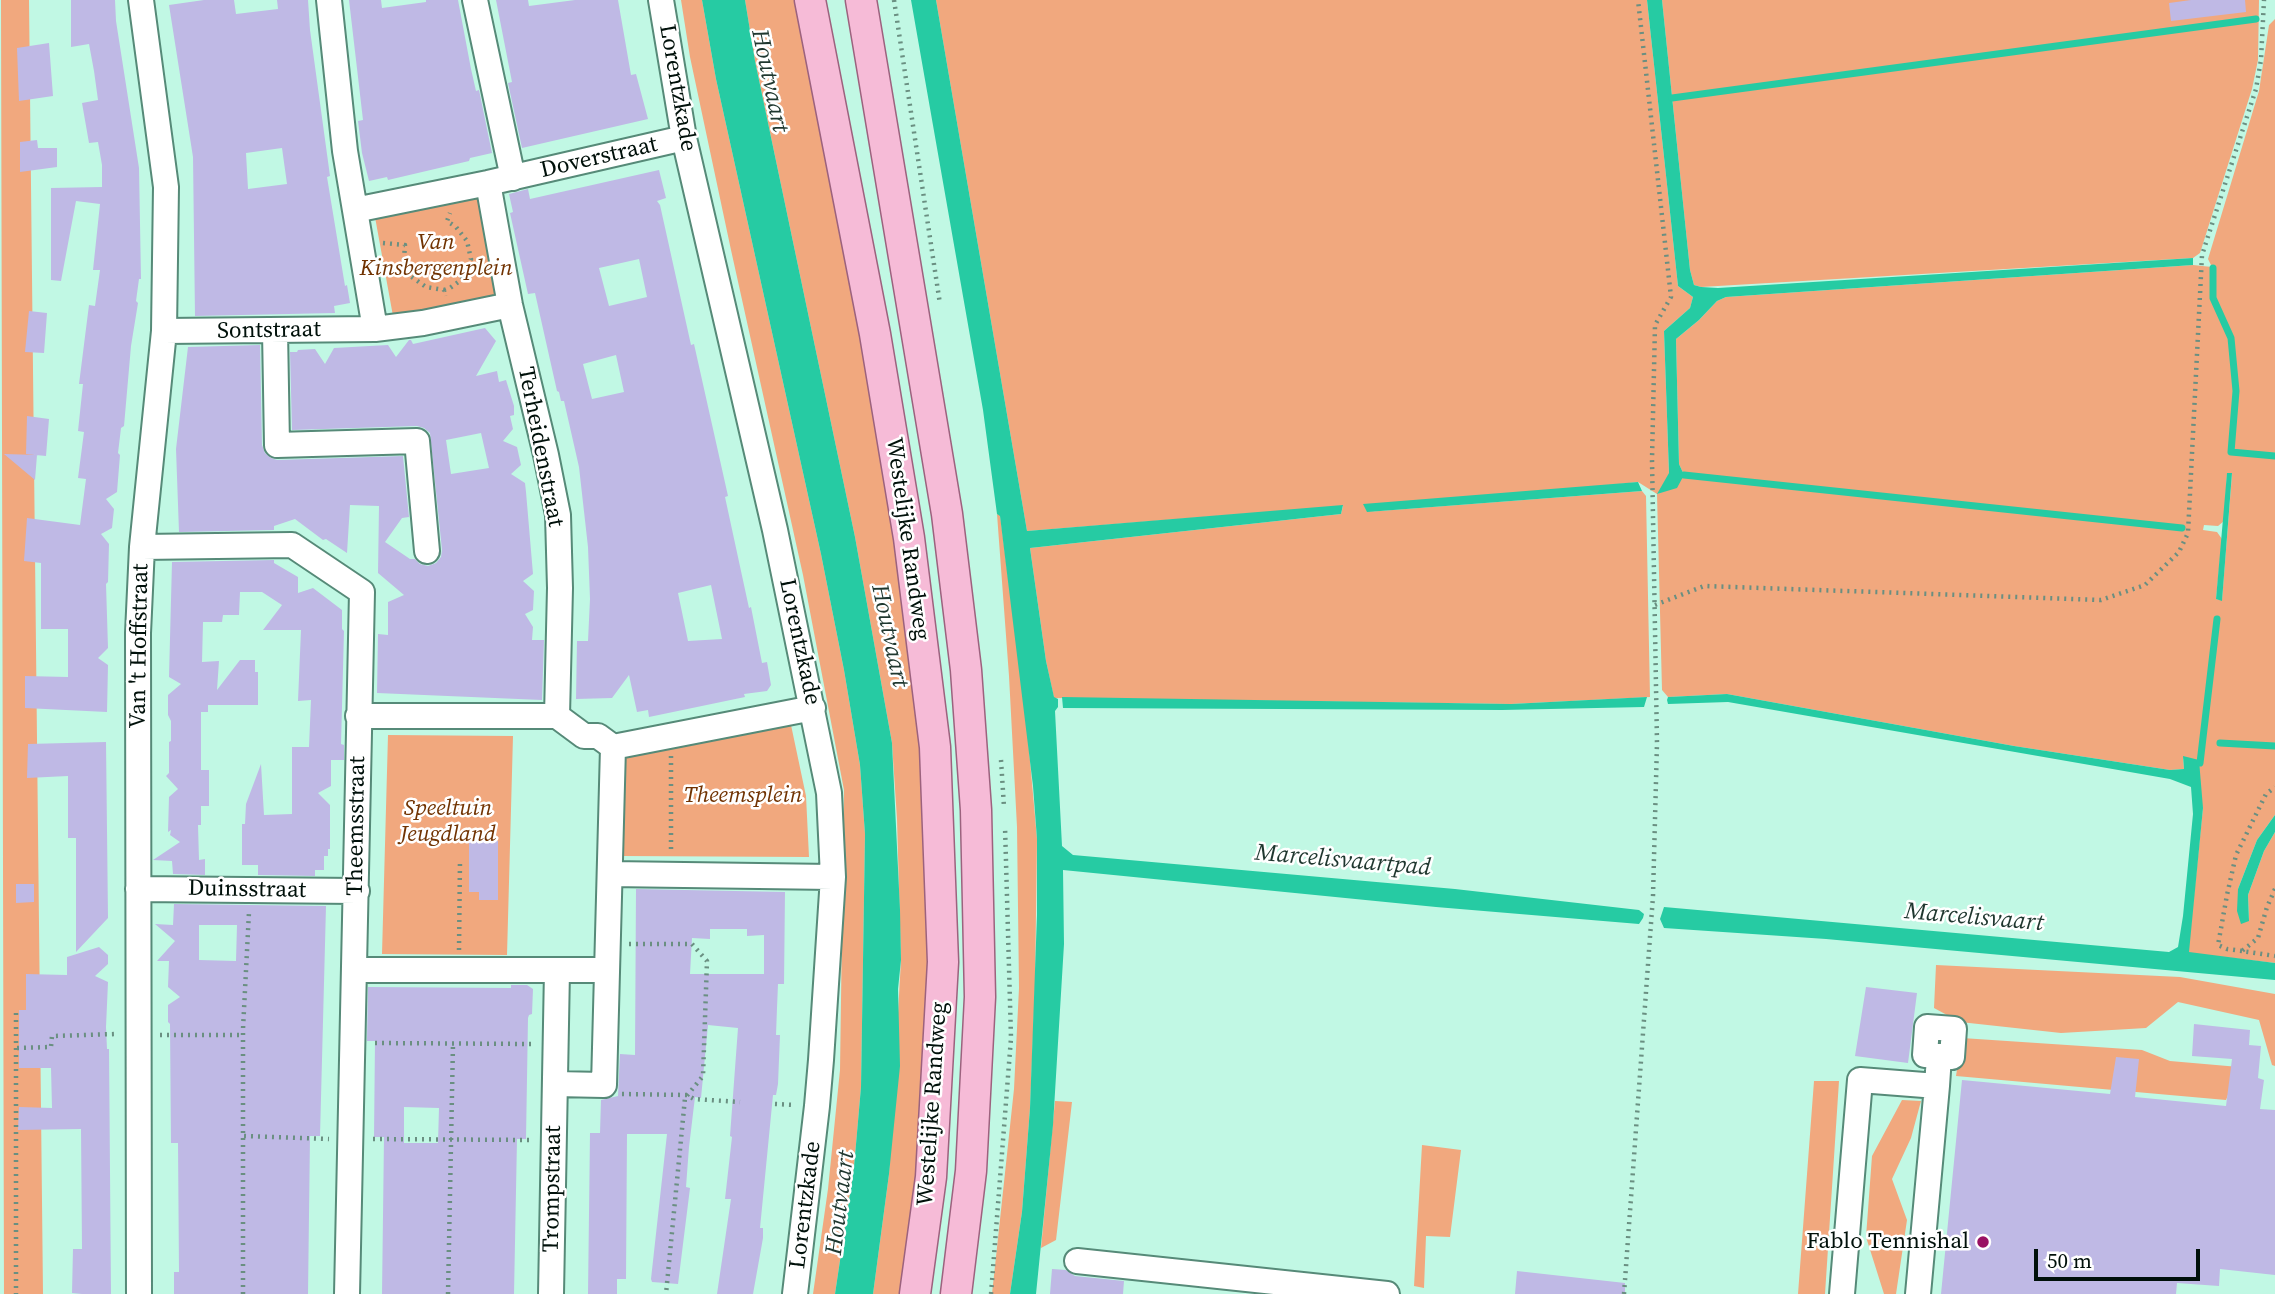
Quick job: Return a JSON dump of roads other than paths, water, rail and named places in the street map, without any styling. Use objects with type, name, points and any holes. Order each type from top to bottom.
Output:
[{"type":"main road","name":"Westelijke Randweg","points":[[810,0],[875,334],[907,524],[935,747],[943,962],[931,1177],[915,1294]]},
{"type":"main road","name":"Westelijke Randweg","points":[[861,0],[947,514],[969,712],[976,810],[980,997],[971,1171],[956,1294]]},
{"type":"street","name":"Van 't Hoffstraat","points":[[139,1294],[138,633],[142,547],[164,331],[166,187],[141,0]]},
{"type":"street","points":[[329,0],[345,151],[375,329],[510,305],[488,183],[355,210]]},
{"type":"street","points":[[475,0],[513,177]]},
{"type":"street","name":"Lorentzkade","points":[[661,0],[684,138],[775,530],[829,793],[833,877],[817,1107],[795,1294]]},
{"type":"street","name":"Doverstraat","points":[[488,183],[684,138]]},
{"type":"street","name":"Terheidenstraat","points":[[510,305],[558,515],[560,588],[557,716]]},
{"type":"street","name":"Sontstraat","points":[[164,331],[375,329]]},
{"type":"street","points":[[275,331],[277,445],[417,441],[427,551]]},
{"type":"street","name":"Theemsstraat","points":[[142,547],[292,545],[362,592],[347,1294]]},
{"type":"street","points":[[358,716],[557,716],[584,736],[598,736],[612,747],[813,708]]},
{"type":"street","points":[[555,1084],[604,1085],[612,747]]},
{"type":"street","points":[[610,874],[833,877]]},
{"type":"street","name":"Duinsstraat","points":[[138,889],[357,891]]},
{"type":"street","points":[[356,970],[606,970]]},
{"type":"street","name":"Trompstraat","points":[[551,1294],[557,970]]},
{"type":"street","points":[[1918,1294],[1939,1056]]},
{"type":"street","points":[[1842,1294],[1860,1080],[1937,1086]]},
{"type":"street","points":[[1077,1261],[1387,1294]]},
{"type":"waterway","points":[[1672,98],[2256,19]]},
{"type":"waterway","points":[[2213,268],[2213,298],[2231,338],[2236,391],[2231,452],[2275,456]]},
{"type":"waterway","points":[[1684,475],[2182,528]]},
{"type":"waterway","points":[[2200,763],[2217,619]]},
{"type":"waterway","points":[[2220,743],[2275,746]]},
{"type":"place","name":"Fablo Tennishal","points":[[1983,1242]]},
{"type":"water label","name":"Houtvaart","points":[[769,81]]},
{"type":"water label","name":"Houtvaart","points":[[889,636]]},
{"type":"water label","name":"Marcelisvaartpad","points":[[1343,861]]},
{"type":"water label","name":"Marcelisvaart","points":[[1974,918]]},
{"type":"water label","name":"Houtvaart","points":[[841,1203]]},
{"type":"park label","name":"Van Kinsbergenplein","points":[[436,256]]},
{"type":"park label","name":"Theemsplein","points":[[743,796]]},
{"type":"park label","name":"Speeltuin Jeugdland","points":[[448,822]]}]
